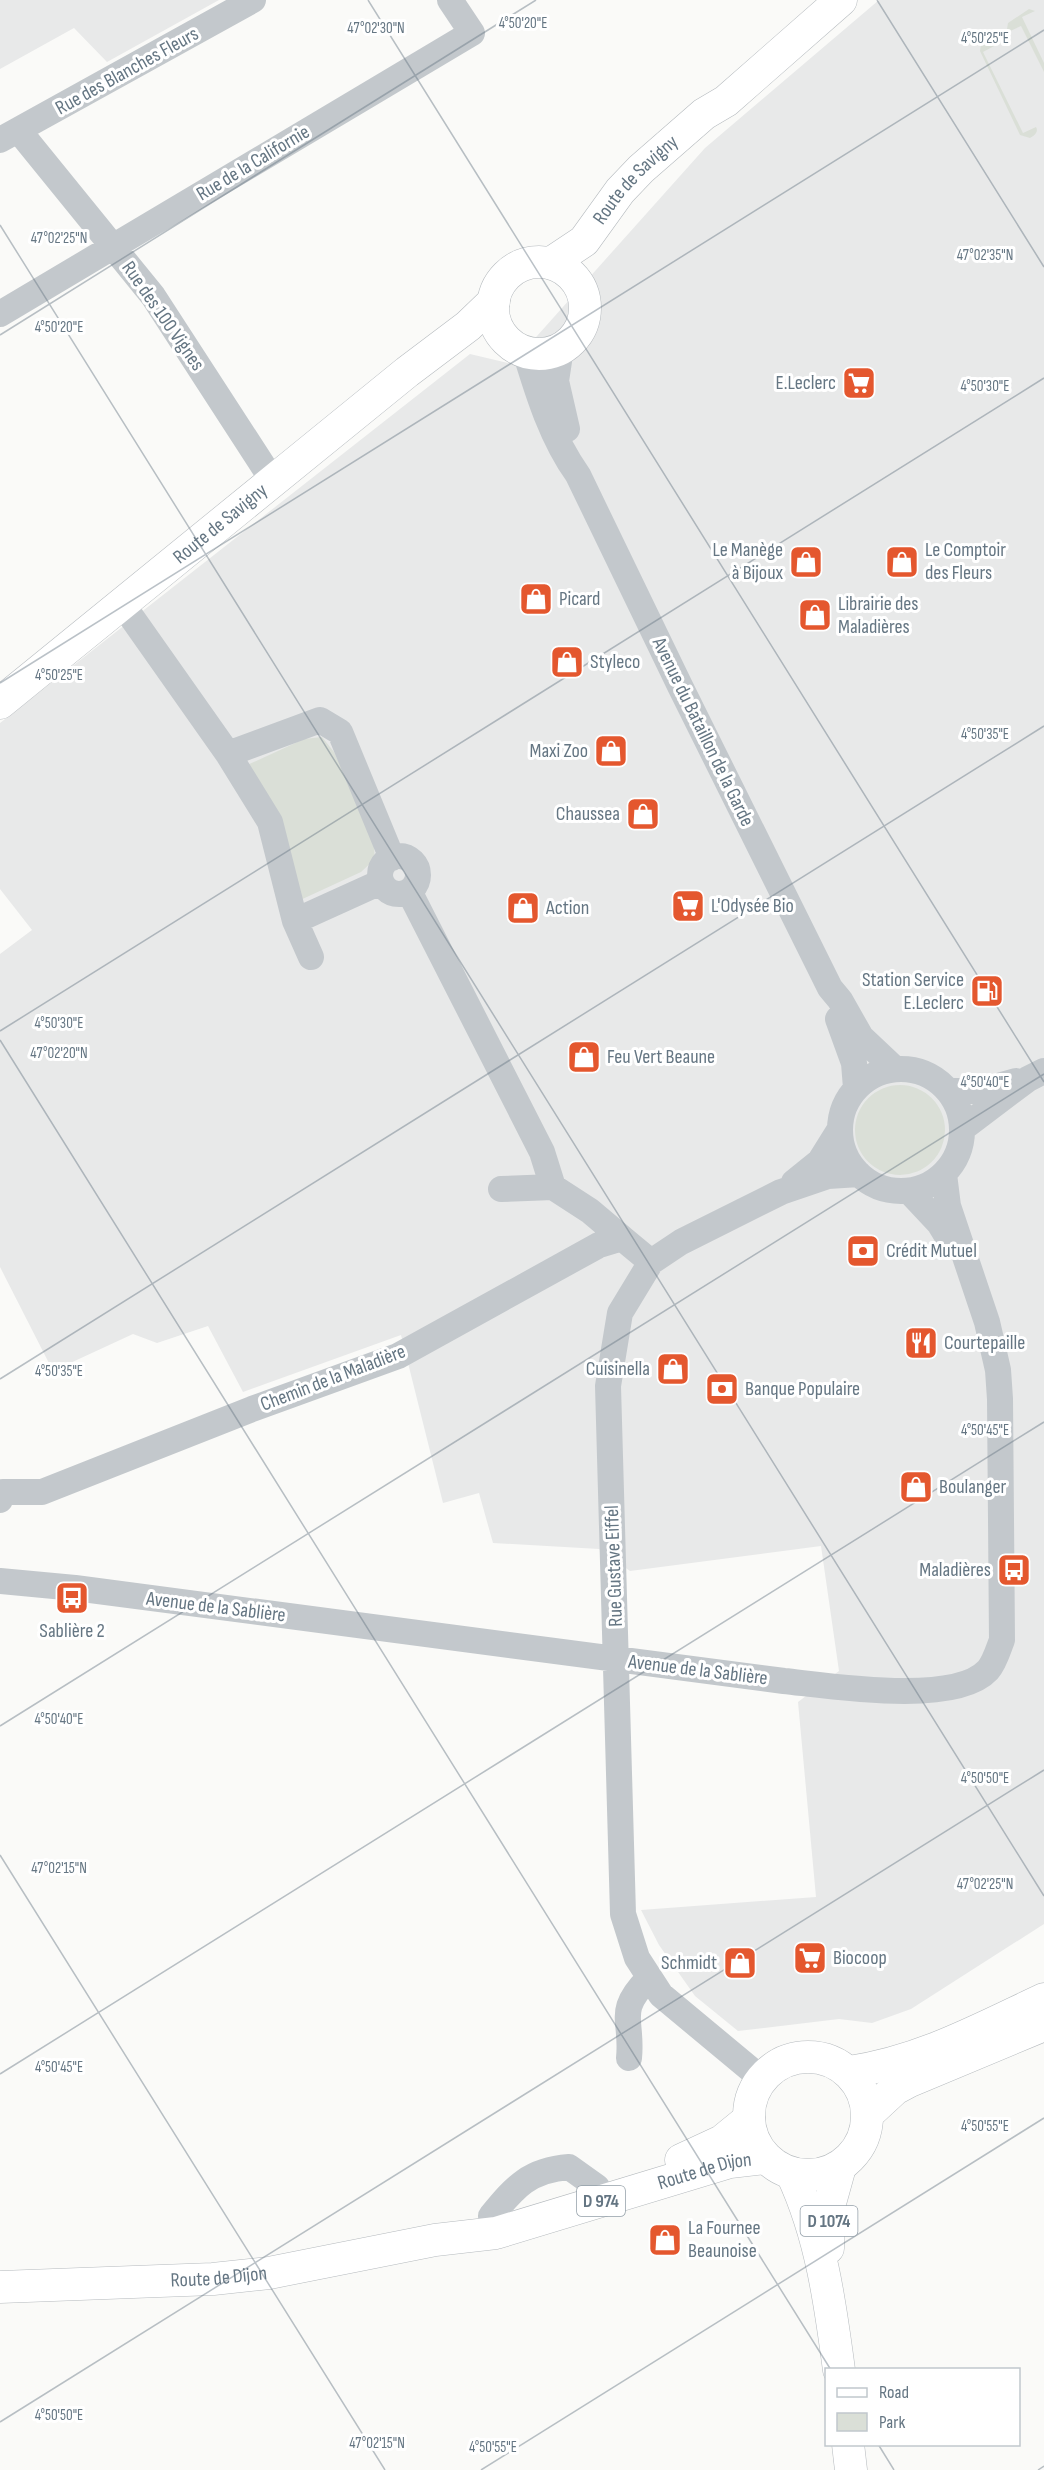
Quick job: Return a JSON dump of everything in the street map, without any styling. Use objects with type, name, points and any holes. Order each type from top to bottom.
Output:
[{"type":"main road","name":"Route de Savigny","points":[[550,263],[584,241],[641,169],[704,114],[726,101],[841,0]]},
{"type":"main road","name":"Route de Savigny","points":[[581,289],[622,194]]},
{"type":"main road","points":[[550,263],[568,273],[581,289],[585,311],[578,332],[561,348],[550,352],[516,345],[495,320],[494,301],[501,282],[511,271],[523,264],[550,263]]},
{"type":"main road","name":"Route de Savigny","points":[[0,703],[407,372],[468,326],[494,301]]},
{"type":"main road","name":"Route de Savigny","points":[[442,346],[473,340],[516,345]]},
{"type":"main road","points":[[849,2073],[921,2055],[1044,1999]]},
{"type":"main road","points":[[868,2114],[895,2089],[910,2081],[1044,2025]]},
{"type":"main road","points":[[797,2058],[824,2059],[849,2073],[859,2085],[868,2114],[861,2144],[852,2157],[840,2167],[825,2174],[809,2176],[792,2174],[778,2168],[766,2158],[754,2140],[749,2119],[754,2091],[762,2079],[784,2062],[797,2058]]},
{"type":"main road","name":"Route de Dijon","points":[[435,2241],[491,2216],[657,2169],[704,2151],[736,2132],[749,2119]]},
{"type":"main road","name":"Route de Dijon","points":[[0,2288],[213,2279],[269,2273],[435,2241],[496,2233],[730,2162],[766,2158]]},
{"type":"main road","name":"D 1074","points":[[826,2276],[830,2203],[840,2167]]},
{"type":"main road","name":"D 1074","points":[[792,2174],[807,2208],[826,2276],[839,2368]]},
{"type":"main road","points":[[848,2446],[851,2470]]},
{"type":"street","name":"Rue des Blanches Fleurs","points":[[10,136],[253,0]]},
{"type":"street","name":"Rue de la Californie","points":[[0,314],[472,33],[450,0]]},
{"type":"street","name":"Rue des 100 Vignes","points":[[10,136],[113,247],[153,297],[273,481]]},
{"type":"street","name":"Avenue du Bataillon de la Garde","points":[[516,345],[566,459],[578,475],[830,988],[840,1000],[861,1037],[895,1069]]},
{"type":"street","name":"Avenue du Bataillon de la Garde","points":[[561,348],[556,381],[578,475]]},
{"type":"street","points":[[123,605],[228,754],[270,822],[295,921],[312,957]]},
{"type":"street","points":[[228,754],[320,720],[340,732],[393,858]]},
{"type":"street","points":[[398,856],[410,860],[417,870],[417,882],[403,894],[391,892],[381,882],[383,865],[398,856]]},
{"type":"street","points":[[295,921],[381,882]]},
{"type":"street","points":[[409,891],[542,1152],[552,1187]]},
{"type":"street","name":"Avenue du Bataillon de la Garde","points":[[830,988],[832,1004],[854,1063],[856,1088]]},
{"type":"street","points":[[895,1069],[910,1069],[925,1073],[938,1081],[949,1092],[959,1109],[963,1128],[961,1145],[944,1174],[928,1185],[909,1191],[891,1190],[874,1184],[859,1174],[845,1153],[840,1129],[845,1107],[856,1088],[868,1078],[895,1069]]},
{"type":"street","points":[[949,1092],[980,1091],[1036,1075]]},
{"type":"street","points":[[963,1128],[1036,1075]]},
{"type":"street","name":"Rue Gustave Eiffel","points":[[781,1192],[820,1161],[840,1129]]},
{"type":"street","name":"Rue Gustave Eiffel","points":[[762,2079],[661,1995],[637,1958],[624,1914],[608,1386],[620,1313],[651,1262],[681,1242],[781,1192],[828,1176],[859,1174]]},
{"type":"street","name":"Avenue de la Sablière","points":[[944,1174],[948,1206],[964,1248],[968,1271]]},
{"type":"street","points":[[501,1189],[552,1187],[590,1211],[651,1262]]},
{"type":"street","name":"Avenue de la Sablière","points":[[0,1581],[75,1588],[784,1681],[890,1691],[950,1688],[970,1683],[989,1670],[1002,1640],[998,1370],[980,1300],[968,1271],[939,1222],[909,1191]]},
{"type":"street","name":"Chemin de la Maladière","points":[[1,1488],[42,1492],[252,1409],[398,1356],[599,1245],[622,1238]]},
{"type":"street","points":[[629,2058],[626,2015],[631,2000],[650,1978]]},
{"type":"shaded area","points":[[0,0],[219,0],[107,62],[74,28],[0,69]]},
{"type":"shaded area","points":[[879,0],[1044,0],[1044,1924],[911,2009],[872,2023],[839,2019],[738,2031],[695,1996],[659,1945],[641,1910],[816,1897],[798,1702],[839,1671],[821,1546],[630,1571],[599,1549],[493,1543],[479,1493],[443,1503],[401,1335],[243,1392],[208,1326],[157,1343],[133,1334],[53,1371],[0,1267],[0,954],[32,930],[0,889],[0,723],[470,354],[512,364],[705,148]]},
{"type":"green space","points":[[1029,9],[1035,11],[1022,17],[1044,63],[1044,72],[1021,26],[1008,32],[1007,29],[1008,23]]},
{"type":"green space","points":[[989,39],[996,45],[983,52],[1023,133],[1036,127],[1036,132],[1030,138],[1020,135],[980,51],[981,44]]},
{"type":"green space","points":[[322,737],[334,752],[373,837],[375,859],[361,872],[296,902],[245,766],[304,739]]},
{"type":"green space","points":[[900,1085],[925,1093],[937,1105],[945,1130],[937,1155],[925,1167],[900,1175],[875,1167],[863,1155],[855,1130],[863,1105],[875,1093]]},
{"type":"place","name":"E.Leclerc","points":[[859,383]]},
{"type":"place","name":"Le Manège à Bijoux","points":[[806,562]]},
{"type":"place","name":"Le Comptoir des Fleurs","points":[[902,562]]},
{"type":"place","name":"Picard","points":[[536,599]]},
{"type":"place","name":"Librairie des Maladières","points":[[815,615]]},
{"type":"place","name":"Styleco","points":[[567,662]]},
{"type":"place","name":"Maxi Zoo","points":[[611,751]]},
{"type":"place","name":"Chaussea","points":[[643,814]]},
{"type":"place","name":"L'Odysée Bio","points":[[688,906]]},
{"type":"place","name":"Action","points":[[523,908]]},
{"type":"place","name":"Station Service E.Leclerc","points":[[987,991]]},
{"type":"place","name":"Feu Vert Beaune","points":[[584,1057]]},
{"type":"place","name":"Crédit Mutuel","points":[[863,1251]]},
{"type":"place","name":"Courtepaille","points":[[921,1343]]},
{"type":"place","name":"Cuisinella","points":[[673,1369]]},
{"type":"place","name":"Banque Populaire","points":[[722,1389]]},
{"type":"place","name":"Boulanger","points":[[916,1487]]},
{"type":"place","name":"Maladières","points":[[1014,1570]]},
{"type":"place","name":"Sablière 2","points":[[72,1598]]},
{"type":"place","name":"Biocoop","points":[[810,1958]]},
{"type":"place","name":"Schmidt","points":[[740,1963]]},
{"type":"place","name":"La Fournee Beaunoise","points":[[665,2240]]}]
